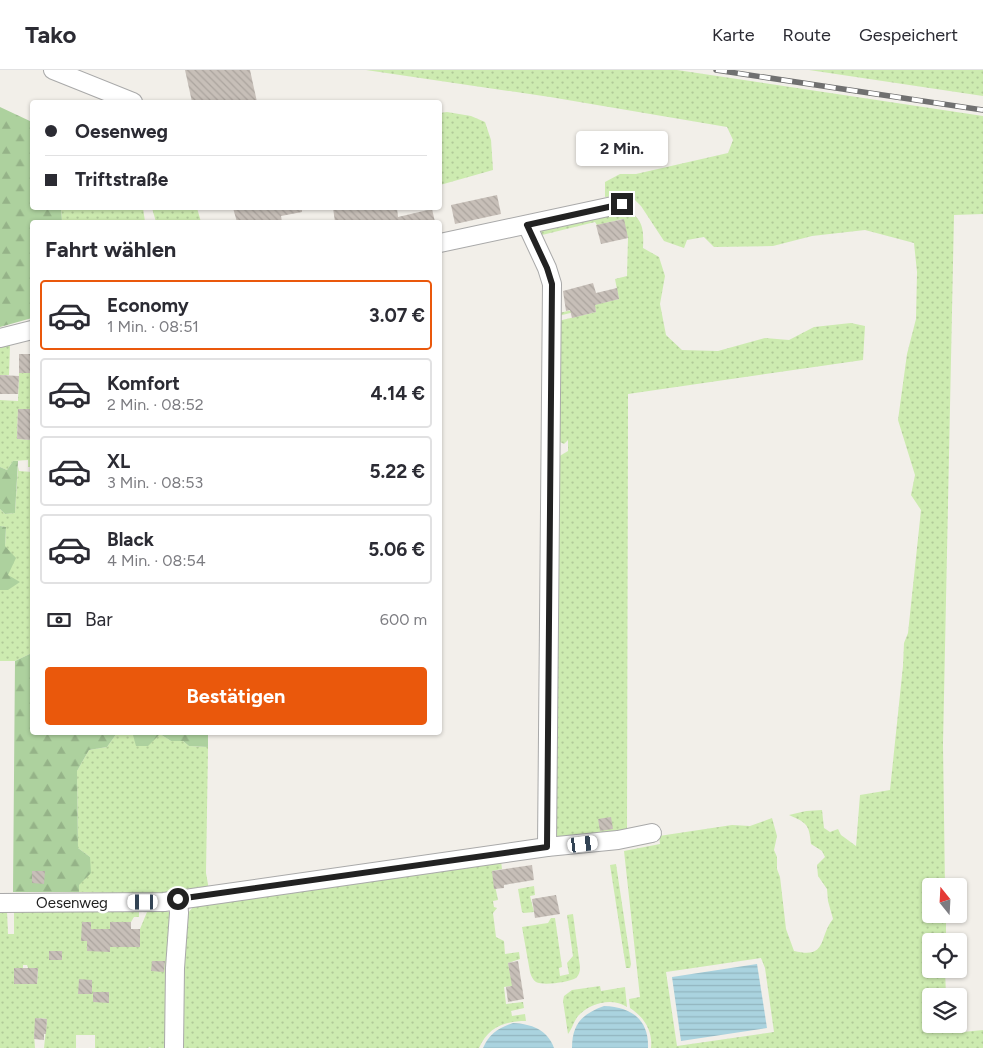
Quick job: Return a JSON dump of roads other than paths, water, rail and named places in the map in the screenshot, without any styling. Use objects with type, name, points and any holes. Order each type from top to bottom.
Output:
[{"type":"street","points":[[53,70],[128,100]]},
{"type":"street","points":[[442,243],[622,204]]},
{"type":"street","points":[[527,225],[547,268],[552,284],[547,847]]},
{"type":"street","points":[[0,338],[30,330]]},
{"type":"street","name":"Oesenweg","points":[[0,903],[150,902],[178,899],[547,847],[618,840],[652,833]]},
{"type":"street","points":[[174,1048],[178,899]]},
{"type":"water","points":[[757,964],[767,1028],[681,1041],[672,977]]},
{"type":"water","points":[[604,1006],[622,1009],[636,1016],[642,1022],[645,1029],[648,1038],[648,1048],[572,1048],[576,1026],[584,1016]]},
{"type":"water","points":[[513,1023],[532,1026],[543,1032],[554,1048],[483,1048],[495,1032]]},
{"type":"railway","points":[[716,70],[983,110]]}]
